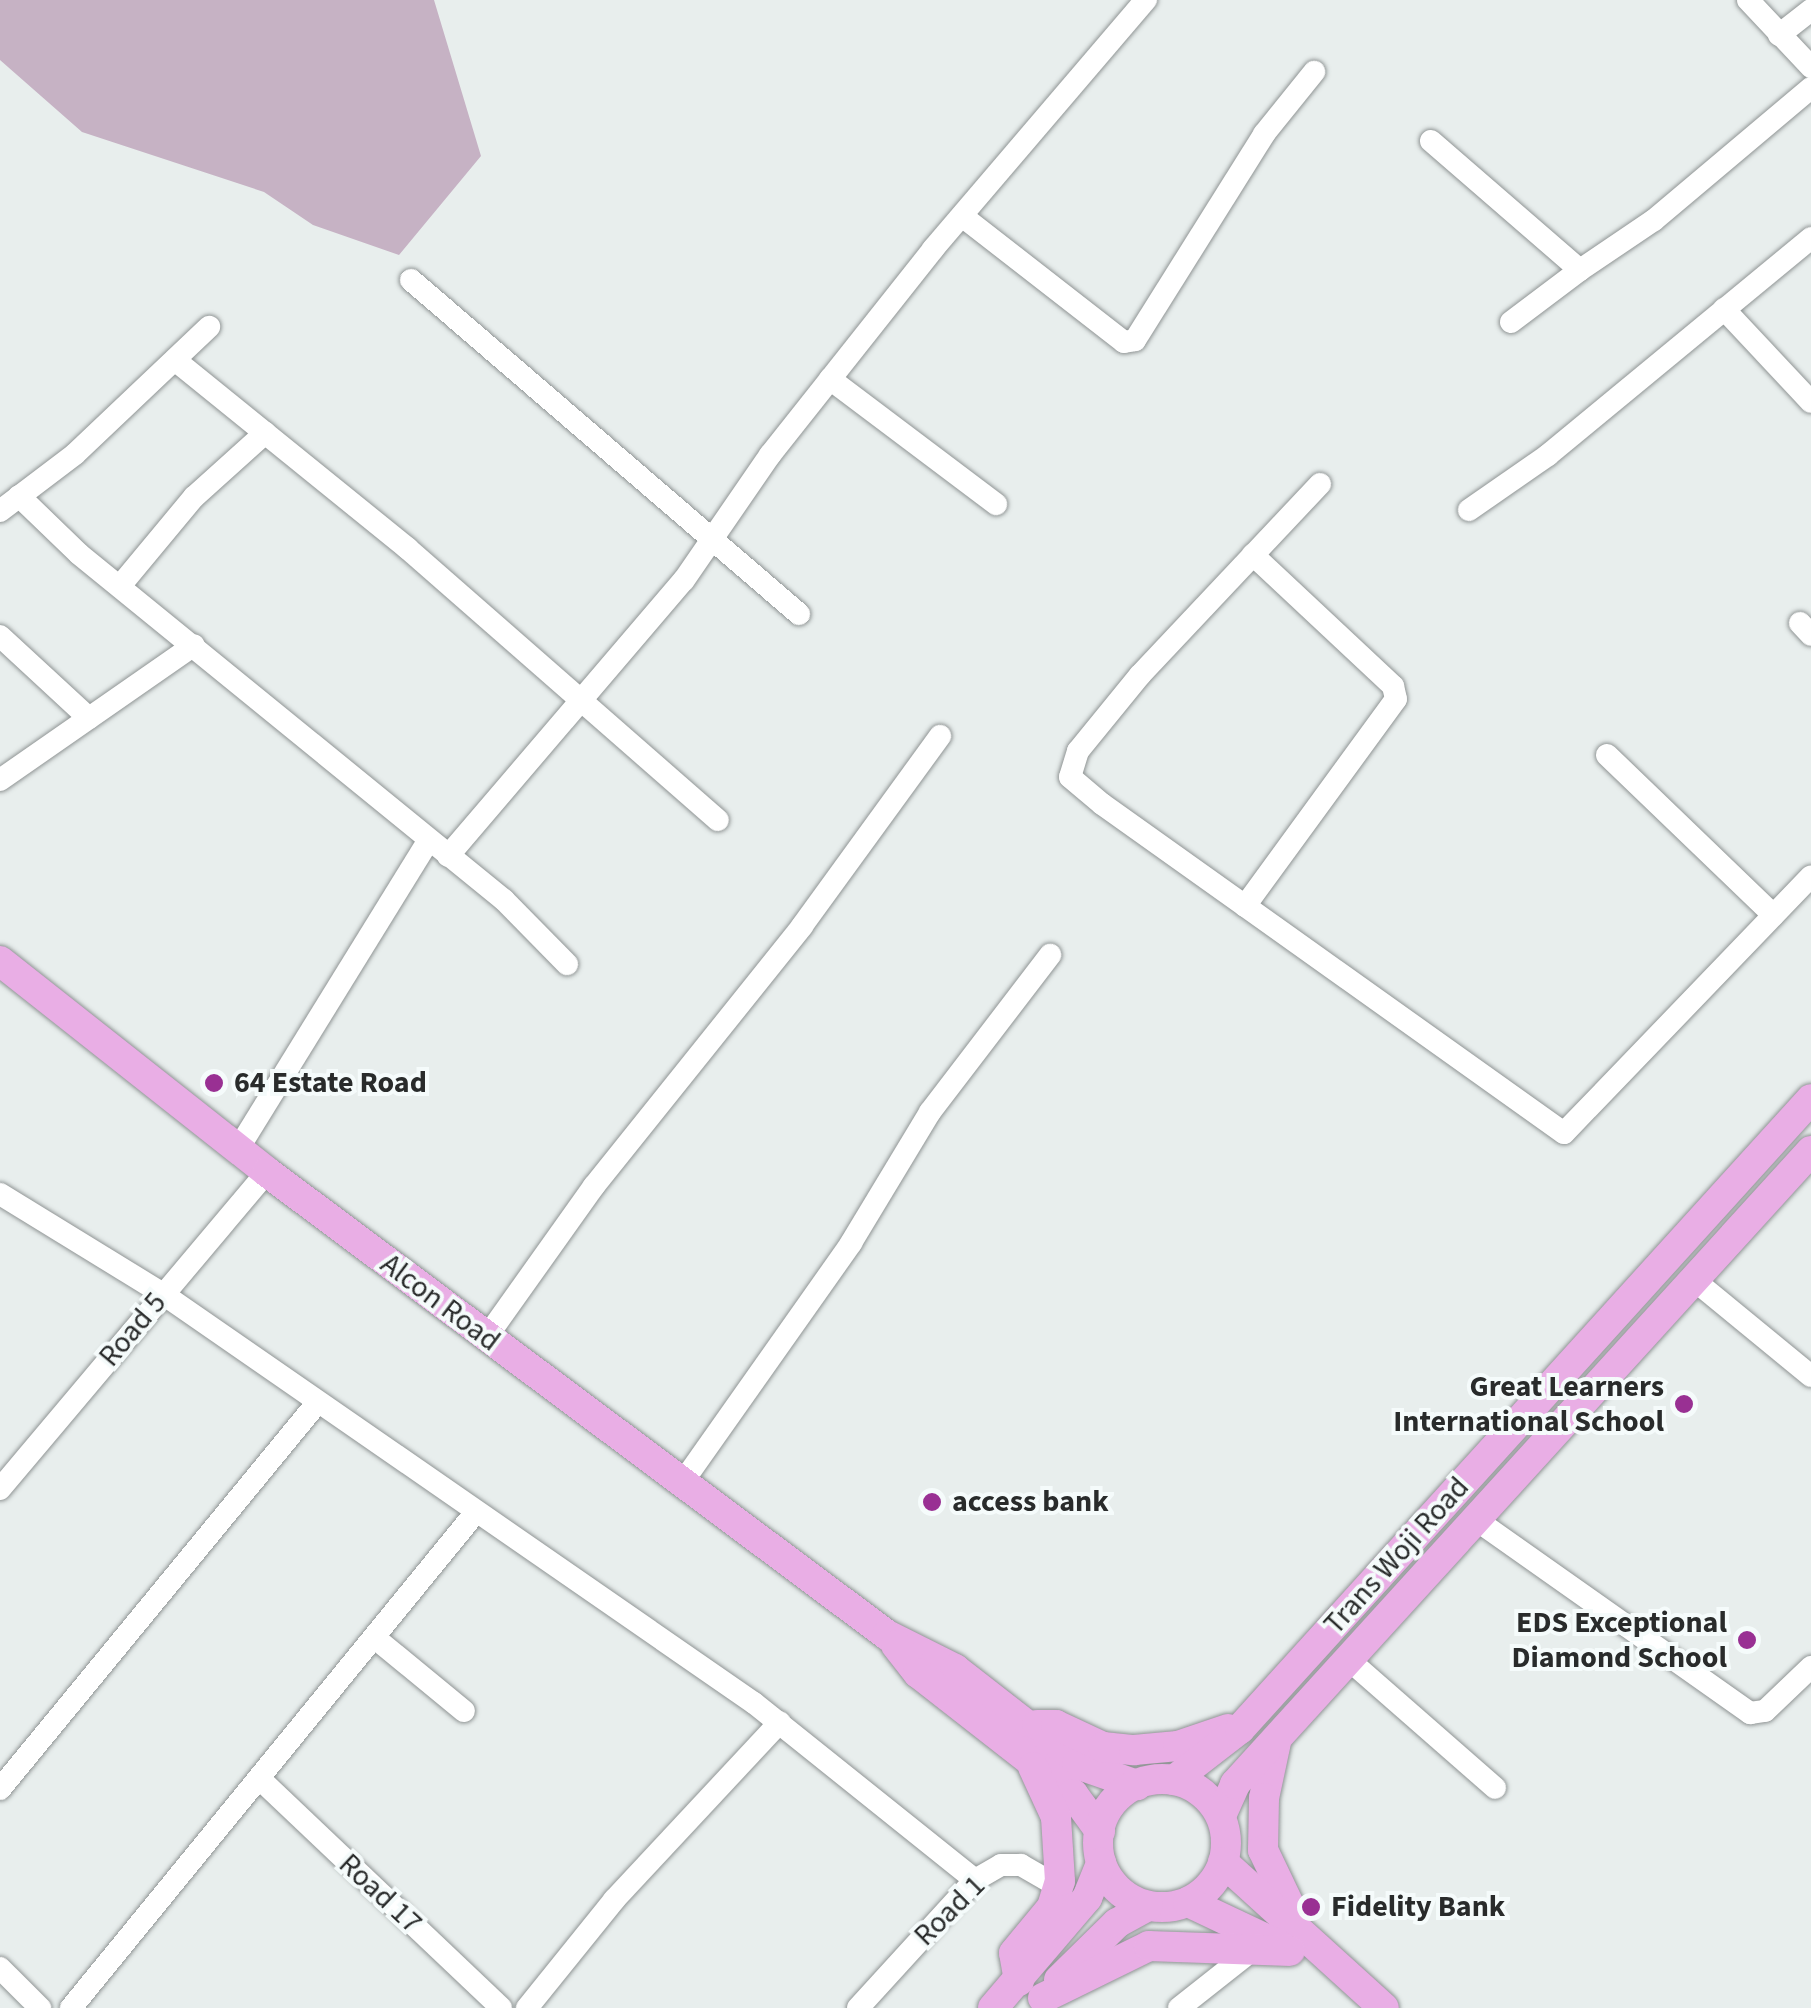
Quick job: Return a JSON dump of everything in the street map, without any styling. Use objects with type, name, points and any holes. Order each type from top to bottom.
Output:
[{"type":"main road","name":"Alcon Road","points":[[0,961],[267,1172],[887,1635]]},
{"type":"main road","name":"Trans Woji Road","points":[[1174,1780],[1244,1724],[1811,1099]]},
{"type":"main road","name":"Trans Woji Road","points":[[1221,1816],[1236,1784],[1811,1150]]},
{"type":"main road","points":[[887,1635],[954,1668],[1077,1764],[1137,1785]]},
{"type":"main road","points":[[887,1635],[918,1673],[1073,1794],[1100,1830]]},
{"type":"main road","points":[[1027,1724],[1056,1725],[1102,1747],[1134,1750],[1178,1746],[1244,1724]]},
{"type":"main road","points":[[1276,1739],[1264,1798],[1263,1850],[1300,1946]]},
{"type":"main road","points":[[1030,1760],[1059,1831],[1058,1886],[1052,1907],[1014,1953],[1032,1995]]},
{"type":"main road","points":[[1174,1780],[1210,1799],[1221,1816],[1223,1862],[1206,1891],[1188,1902],[1148,1906],[1104,1933],[1032,1995],[1087,1898],[1101,1863],[1100,1830],[1113,1801],[1137,1785],[1174,1780]]},
{"type":"main road","points":[[1223,1862],[1300,1946],[1373,2000]]},
{"type":"main road","points":[[1101,1863],[1111,1882],[1148,1906]]},
{"type":"main road","points":[[1188,1902],[1300,1946]]},
{"type":"main road","points":[[994,2008],[1148,1946],[1300,1946]]},
{"type":"street","points":[[448,856],[578,698],[684,580],[830,379],[1146,0]]},
{"type":"street","points":[[1748,0],[1811,68]]},
{"type":"street","points":[[1780,35],[1811,10]]},
{"type":"street","points":[[962,216],[1124,342],[1135,340],[1264,134],[1314,72]]},
{"type":"street","points":[[1512,322],[1654,220],[1811,88]]},
{"type":"street","points":[[1431,141],[1580,270]]},
{"type":"street","points":[[1468,510],[1548,455],[1811,238]]},
{"type":"street","points":[[412,280],[799,614]]},
{"type":"street","points":[[1724,309],[1811,402]]},
{"type":"street","points":[[209,327],[9,503],[194,645],[504,900],[567,964]]},
{"type":"street","points":[[175,360],[718,820]]},
{"type":"street","points":[[830,379],[996,504]]},
{"type":"street","points":[[120,586],[194,497],[265,433]]},
{"type":"street","points":[[1320,484],[1140,675],[1078,751],[1070,777],[1564,1133],[1811,876]]},
{"type":"street","points":[[1245,906],[1396,699],[1393,686],[1252,555]]},
{"type":"street","points":[[0,636],[88,718]]},
{"type":"street","points":[[0,780],[194,645]]},
{"type":"street","points":[[486,1338],[594,1186],[802,926],[940,736]]},
{"type":"street","points":[[1607,755],[1773,916]]},
{"type":"street","points":[[238,1149],[428,841]]},
{"type":"street","points":[[682,1484],[851,1243],[930,1112],[1050,955]]},
{"type":"street","name":"Road 5","points":[[2,1482],[267,1172]]},
{"type":"street","points":[[0,1194],[163,1294],[780,1722],[975,1880]]},
{"type":"street","points":[[1694,1280],[1811,1376]]},
{"type":"street","points":[[0,1789],[317,1402]]},
{"type":"street","points":[[70,2008],[476,1512]]},
{"type":"street","points":[[1475,1520],[1750,1713],[1765,1711],[1811,1667]]},
{"type":"street","points":[[376,1638],[464,1711]]},
{"type":"street","points":[[1350,1660],[1495,1788]]},
{"type":"street","points":[[527,2008],[614,1900],[780,1722]]},
{"type":"street","name":"Road 17","points":[[260,1780],[501,2008]]},
{"type":"street","name":"Road 1","points":[[858,2008],[975,1880],[1001,1865],[1021,1864],[1058,1886]]},
{"type":"street","points":[[1179,2008],[1255,1948]]},
{"type":"street","points":[[0,1968],[40,2008]]},
{"type":"shaded area","points":[[0,0],[434,0],[481,156],[399,255],[313,225],[264,192],[82,132],[0,60]]},
{"type":"place","name":"64 Estate Road","points":[[214,1083]]},
{"type":"place","name":"Great Learners International School","points":[[1684,1404]]},
{"type":"place","name":"access bank","points":[[932,1502]]},
{"type":"place","name":"EDS Exceptional Diamond School","points":[[1747,1640]]},
{"type":"place","name":"Fidelity Bank","points":[[1311,1907]]}]
